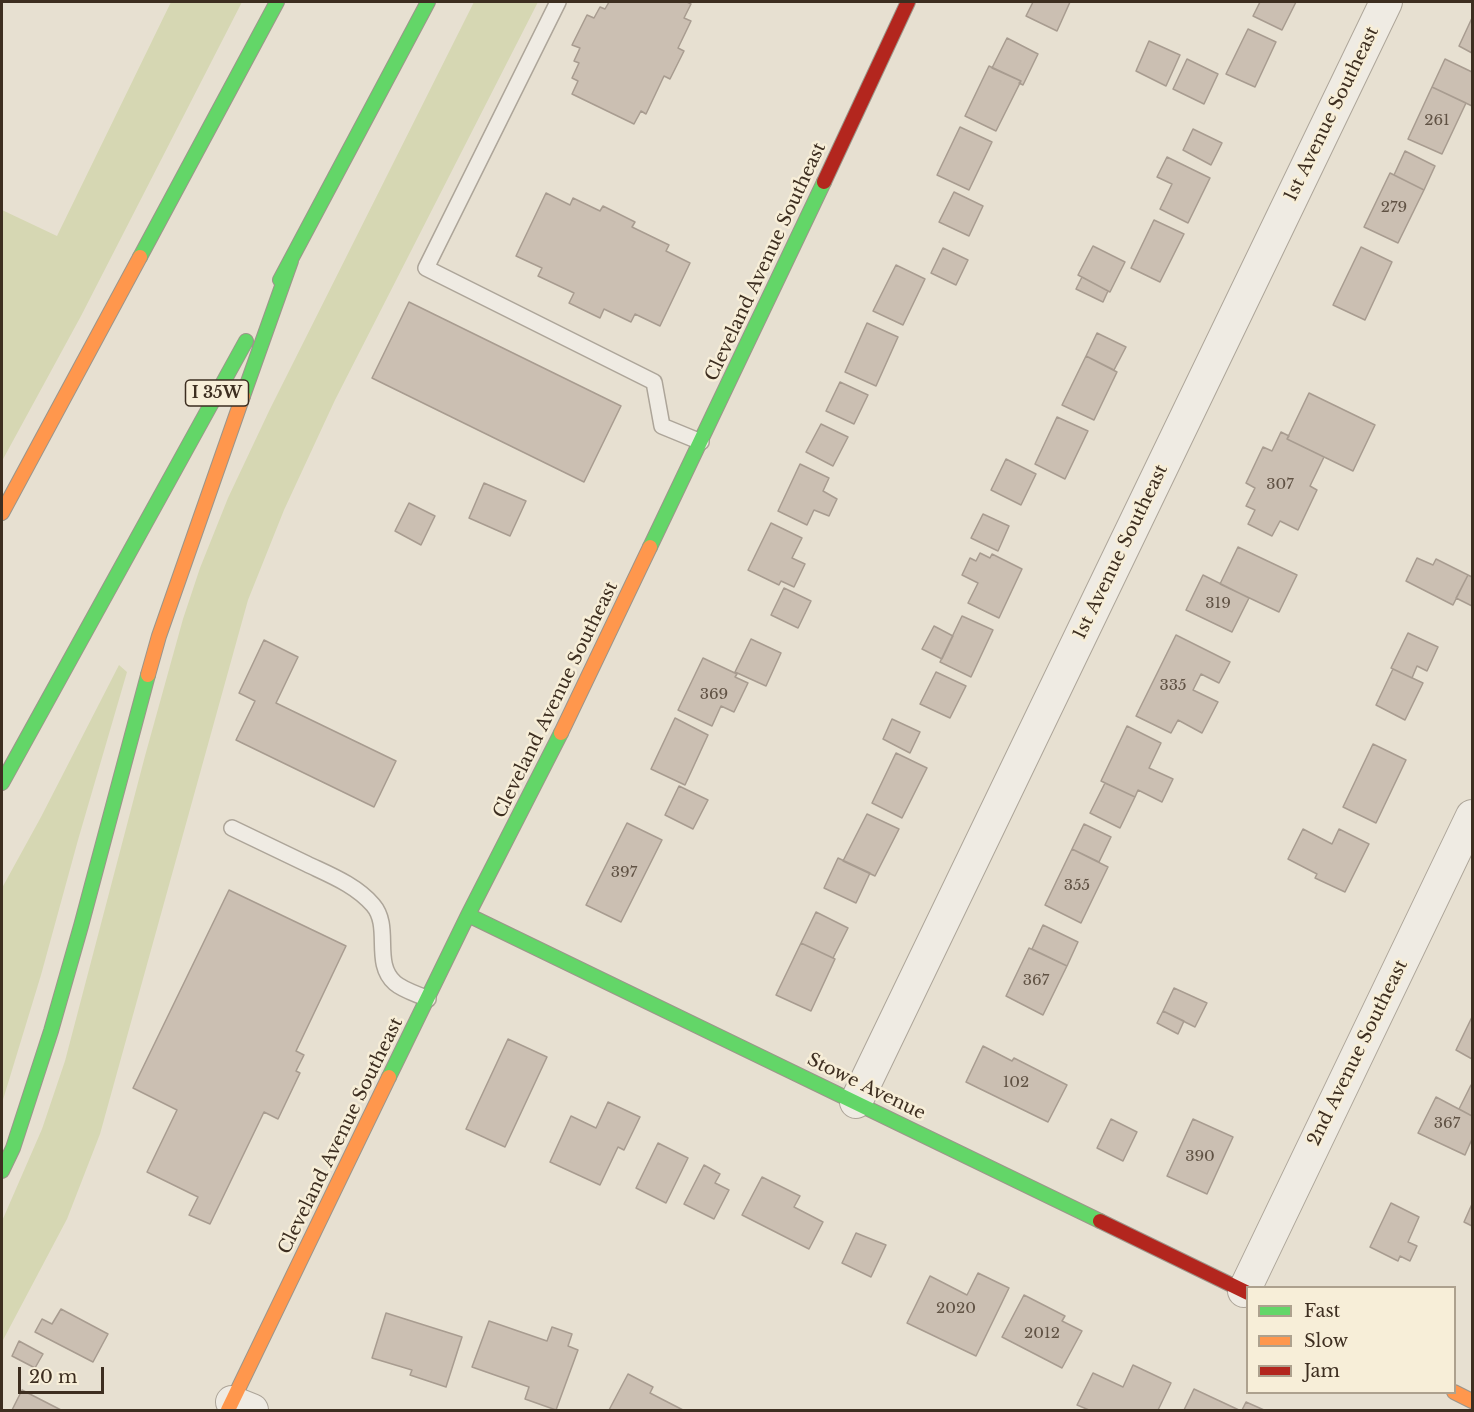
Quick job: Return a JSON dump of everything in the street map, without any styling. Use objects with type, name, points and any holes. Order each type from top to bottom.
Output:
[{"type":"main road","points":[[2,513],[278,2]]},
{"type":"main road","name":"I 35W","points":[[2,783],[291,261],[428,2]]},
{"type":"main road","name":"Cleveland Avenue Southeast","points":[[238,1408],[468,915],[543,770],[908,2]]},
{"type":"main road","points":[[2,1171],[13,1148],[51,1031],[159,636],[291,261]]},
{"type":"main road","name":"Stowe Avenue","points":[[468,915],[1246,1292]]},
{"type":"main road","points":[[1456,1392],[1473,1401]]},
{"type":"street","name":"1st Avenue Southeast","points":[[856,1102],[1386,2]]},
{"type":"street","name":"2nd Avenue Southeast","points":[[1249,1286],[1473,816]]},
{"type":"lane","points":[[558,2],[426,268],[654,382],[662,426],[701,441]]},
{"type":"lane","points":[[232,828],[342,881],[361,893],[375,907],[382,922],[383,961],[386,974],[396,984],[428,999]]},
{"type":"green space","points":[[171,2],[242,2],[81,316],[2,461],[2,210],[57,236]]},
{"type":"green space","points":[[474,2],[538,2],[335,400],[284,510],[248,600],[100,1134],[67,1219],[2,1342],[2,1221],[42,1129],[65,1061],[145,756],[183,619],[200,568],[228,498],[270,409]]},
{"type":"green space","points":[[119,665],[127,672],[41,975],[2,1103],[2,888]]},
{"type":"building","points":[[609,2],[687,2],[691,4],[684,18],[691,21],[678,48],[684,51],[670,79],[664,76],[646,114],[641,111],[634,124],[572,94],[578,81],[572,78],[579,63],[574,61],[580,48],[572,45],[587,15],[594,18],[600,7],[605,9]]},
{"type":"building","points":[[1033,2],[1070,2],[1057,31],[1026,16]]},
{"type":"building","points":[[1260,2],[1296,2],[1282,30],[1253,16]]},
{"type":"building","points":[[1472,18],[1472,53],[1459,46]]},
{"type":"building","points":[[1248,29],[1276,42],[1255,87],[1226,74]]},
{"type":"building","points":[[1007,38],[1038,54],[1023,85],[1019,83],[1021,81],[992,68]]},
{"type":"building","points":[[1149,41],[1180,55],[1166,86],[1136,71]]},
{"type":"building","points":[[1187,59],[1218,74],[1204,104],[1173,89]]},
{"type":"building","points":[[1445,59],[1472,72],[1472,106],[1432,87]]},
{"type":"building","points":[[989,66],[1021,81],[996,131],[965,116]]},
{"type":"building","points":[[1432,87],[1466,103],[1442,154],[1408,139]]},
{"type":"building","points":[[960,127],[992,142],[969,190],[937,175]]},
{"type":"building","points":[[1193,129],[1222,143],[1211,165],[1183,150]]},
{"type":"building","points":[[1405,151],[1435,166],[1424,190],[1394,175]]},
{"type":"building","points":[[1167,157],[1210,178],[1188,223],[1160,209],[1172,184],[1157,177]]},
{"type":"building","points":[[1390,173],[1424,190],[1398,243],[1364,227]]},
{"type":"building","points":[[954,192],[983,206],[969,236],[939,222]]},
{"type":"building","points":[[546,193],[570,205],[573,198],[600,211],[603,206],[635,222],[632,227],[669,245],[666,251],[690,263],[660,326],[635,314],[631,322],[604,309],[600,318],[569,303],[574,293],[538,276],[542,268],[516,256]]},
{"type":"building","points":[[1154,220],[1184,234],[1160,282],[1131,268]]},
{"type":"building","points":[[1093,246],[1125,262],[1110,292],[1078,275]]},
{"type":"building","points":[[1361,247],[1392,262],[1365,320],[1333,305]]},
{"type":"building","points":[[943,248],[968,260],[956,285],[931,273]]},
{"type":"building","points":[[896,265],[925,279],[903,325],[873,311]]},
{"type":"building","points":[[1082,277],[1108,291],[1103,302],[1076,289]]},
{"type":"building","points":[[409,302],[621,406],[584,482],[372,378]]},
{"type":"building","points":[[867,323],[898,337],[876,386],[845,372]]},
{"type":"building","points":[[1097,333],[1126,347],[1114,370],[1086,356]]},
{"type":"building","points":[[1086,356],[1117,372],[1094,420],[1062,405]]},
{"type":"building","points":[[840,382],[868,395],[854,424],[826,411]]},
{"type":"building","points":[[1309,393],[1375,425],[1353,471],[1287,439]]},
{"type":"building","points":[[1057,417],[1088,431],[1065,479],[1035,464]]},
{"type":"building","points":[[821,424],[848,437],[833,466],[806,452]]},
{"type":"building","points":[[1281,432],[1289,436],[1287,439],[1324,457],[1310,486],[1317,490],[1298,530],[1280,521],[1272,536],[1248,524],[1255,510],[1246,506],[1255,488],[1246,483],[1263,447],[1272,451]]},
{"type":"building","points":[[1006,459],[1036,474],[1021,505],[991,490]]},
{"type":"building","points":[[800,464],[829,478],[823,491],[837,499],[829,516],[814,510],[807,525],[778,511]]},
{"type":"building","points":[[484,483],[526,501],[510,536],[469,518]]},
{"type":"building","points":[[409,503],[435,516],[421,545],[395,531]]},
{"type":"building","points":[[983,514],[1009,526],[998,551],[971,538]]},
{"type":"building","points":[[771,523],[802,538],[792,558],[805,564],[794,587],[781,581],[779,585],[748,570]]},
{"type":"building","points":[[1238,547],[1297,575],[1279,612],[1220,584]]},
{"type":"building","points":[[980,553],[990,558],[992,554],[1022,569],[999,618],[968,603],[978,583],[962,575],[970,558],[976,561]]},
{"type":"building","points":[[1417,558],[1433,565],[1436,559],[1468,575],[1453,605],[1406,581]]},
{"type":"building","points":[[1203,575],[1249,598],[1232,632],[1186,610]]},
{"type":"building","points":[[1468,575],[1472,577],[1472,606],[1456,598]]},
{"type":"building","points":[[784,588],[811,601],[798,628],[771,615]]},
{"type":"building","points":[[962,616],[993,630],[971,677],[940,662]]},
{"type":"building","points":[[934,626],[953,636],[942,659],[922,649]]},
{"type":"building","points":[[1408,633],[1438,647],[1427,671],[1417,666],[1412,678],[1391,668]]},
{"type":"building","points":[[1176,635],[1230,662],[1219,683],[1201,674],[1193,690],[1218,702],[1202,733],[1178,720],[1171,733],[1136,716]]},
{"type":"building","points":[[751,639],[781,653],[766,686],[735,672]]},
{"type":"building","points":[[264,640],[298,657],[276,703],[396,761],[374,807],[236,740],[255,701],[239,693]]},
{"type":"building","points":[[703,658],[737,674],[735,677],[748,683],[734,712],[721,706],[712,726],[678,710]]},
{"type":"building","points":[[1393,669],[1423,683],[1405,720],[1376,705]]},
{"type":"building","points":[[936,672],[966,686],[950,718],[920,704]]},
{"type":"building","points":[[675,718],[708,735],[685,785],[651,769]]},
{"type":"building","points":[[892,719],[920,732],[910,753],[883,739]]},
{"type":"building","points":[[1127,726],[1161,743],[1149,768],[1173,779],[1162,802],[1138,790],[1135,797],[1101,781]]},
{"type":"building","points":[[1373,744],[1406,760],[1376,823],[1343,807]]},
{"type":"building","points":[[896,753],[927,768],[902,818],[872,803]]},
{"type":"building","points":[[1105,783],[1135,797],[1120,828],[1090,813]]},
{"type":"building","points":[[679,786],[708,800],[693,829],[665,815]]},
{"type":"building","points":[[867,814],[899,829],[875,876],[843,861]]},
{"type":"building","points":[[627,823],[662,840],[621,922],[586,905]]},
{"type":"building","points":[[1084,824],[1111,837],[1099,862],[1072,849]]},
{"type":"building","points":[[1303,829],[1332,844],[1339,829],[1369,844],[1345,892],[1315,878],[1317,874],[1288,859]]},
{"type":"building","points":[[1072,849],[1108,867],[1081,923],[1045,905]]},
{"type":"building","points":[[838,858],[870,873],[856,903],[824,888]]},
{"type":"building","points":[[229,890],[346,946],[296,1051],[304,1055],[296,1071],[300,1073],[278,1119],[264,1112],[210,1224],[189,1215],[198,1197],[147,1172],[177,1110],[133,1088]]},
{"type":"building","points":[[816,912],[848,928],[833,958],[801,943]]},
{"type":"building","points":[[1043,925],[1078,942],[1067,966],[1032,949]]},
{"type":"building","points":[[801,943],[835,959],[811,1011],[776,995]]},
{"type":"building","points":[[1029,948],[1067,966],[1043,1015],[1006,996]]},
{"type":"building","points":[[1174,988],[1207,1003],[1195,1027],[1163,1011]]},
{"type":"building","points":[[1163,1011],[1184,1021],[1178,1034],[1157,1023]]},
{"type":"building","points":[[1472,1017],[1472,1059],[1456,1050]]},
{"type":"building","points":[[508,1039],[547,1057],[505,1147],[466,1129]]},
{"type":"building","points":[[983,1046],[1012,1061],[1014,1058],[1067,1085],[1048,1122],[966,1082]]},
{"type":"building","points":[[1472,1086],[1472,1116],[1459,1109]]},
{"type":"building","points":[[1436,1097],[1472,1116],[1472,1139],[1465,1155],[1418,1133]]},
{"type":"building","points":[[608,1102],[640,1117],[624,1150],[618,1147],[600,1185],[550,1162],[571,1116],[596,1128]]},
{"type":"building","points":[[1111,1119],[1137,1132],[1123,1161],[1097,1148]]},
{"type":"building","points":[[1193,1119],[1233,1137],[1207,1194],[1167,1176]]},
{"type":"building","points":[[658,1143],[688,1158],[666,1203],[636,1188]]},
{"type":"building","points":[[704,1165],[720,1174],[715,1183],[729,1190],[714,1219],[684,1204]]},
{"type":"building","points":[[762,1177],[800,1196],[794,1207],[823,1222],[809,1249],[742,1215]]},
{"type":"building","points":[[1391,1203],[1419,1217],[1408,1242],[1417,1246],[1410,1261],[1400,1256],[1398,1261],[1370,1247]]},
{"type":"building","points":[[1472,1204],[1472,1226],[1464,1222]]},
{"type":"building","points":[[856,1233],[886,1245],[871,1277],[842,1263]]},
{"type":"building","points":[[978,1273],[1009,1288],[976,1356],[907,1323],[930,1276],[967,1295]]},
{"type":"building","points":[[1024,1295],[1065,1316],[1062,1321],[1082,1331],[1062,1368],[1002,1337]]},
{"type":"building","points":[[61,1309],[108,1334],[93,1362],[35,1332],[42,1319],[52,1324]]},
{"type":"building","points":[[386,1313],[462,1337],[446,1387],[410,1375],[412,1370],[372,1358]]},
{"type":"building","points":[[489,1321],[547,1341],[552,1327],[572,1334],[568,1346],[578,1350],[556,1410],[525,1399],[529,1387],[472,1367]]},
{"type":"building","points":[[19,1341],[43,1354],[35,1368],[12,1356]]},
{"type":"building","points":[[1133,1365],[1171,1383],[1158,1410],[1089,1410],[1077,1405],[1093,1373],[1123,1387]]},
{"type":"building","points":[[628,1374],[653,1387],[650,1393],[683,1410],[609,1410]]},
{"type":"building","points":[[1194,1389],[1239,1410],[1184,1410]]},
{"type":"building","points":[[22,1390],[61,1410],[12,1410]]},
{"type":"building","points":[[1246,1402],[1264,1410],[1242,1410]]},
{"type":"traffic: fast","points":[[140,257],[277,2]]},
{"type":"traffic: fast","points":[[280,280],[428,2]]},
{"type":"traffic: fast","points":[[650,547],[824,182]]},
{"type":"traffic: fast","points":[[243,396],[291,261]]},
{"type":"traffic: fast","points":[[2,783],[246,341]]},
{"type":"traffic: fast","points":[[2,1171],[13,1148],[51,1031],[148,675]]},
{"type":"traffic: fast","points":[[389,1077],[561,733]]},
{"type":"traffic: fast","points":[[468,915],[1100,1221]]},
{"type":"traffic: slow","points":[[2,513],[140,257]]},
{"type":"traffic: slow","points":[[148,675],[159,636],[243,396]]},
{"type":"traffic: slow","points":[[561,733],[650,547]]},
{"type":"traffic: slow","points":[[228,1410],[389,1077]]},
{"type":"traffic: slow","points":[[1456,1393],[1472,1401]]},
{"type":"traffic: jam","points":[[824,182],[908,2]]},
{"type":"traffic: jam","points":[[1100,1221],[1246,1292]]}]
